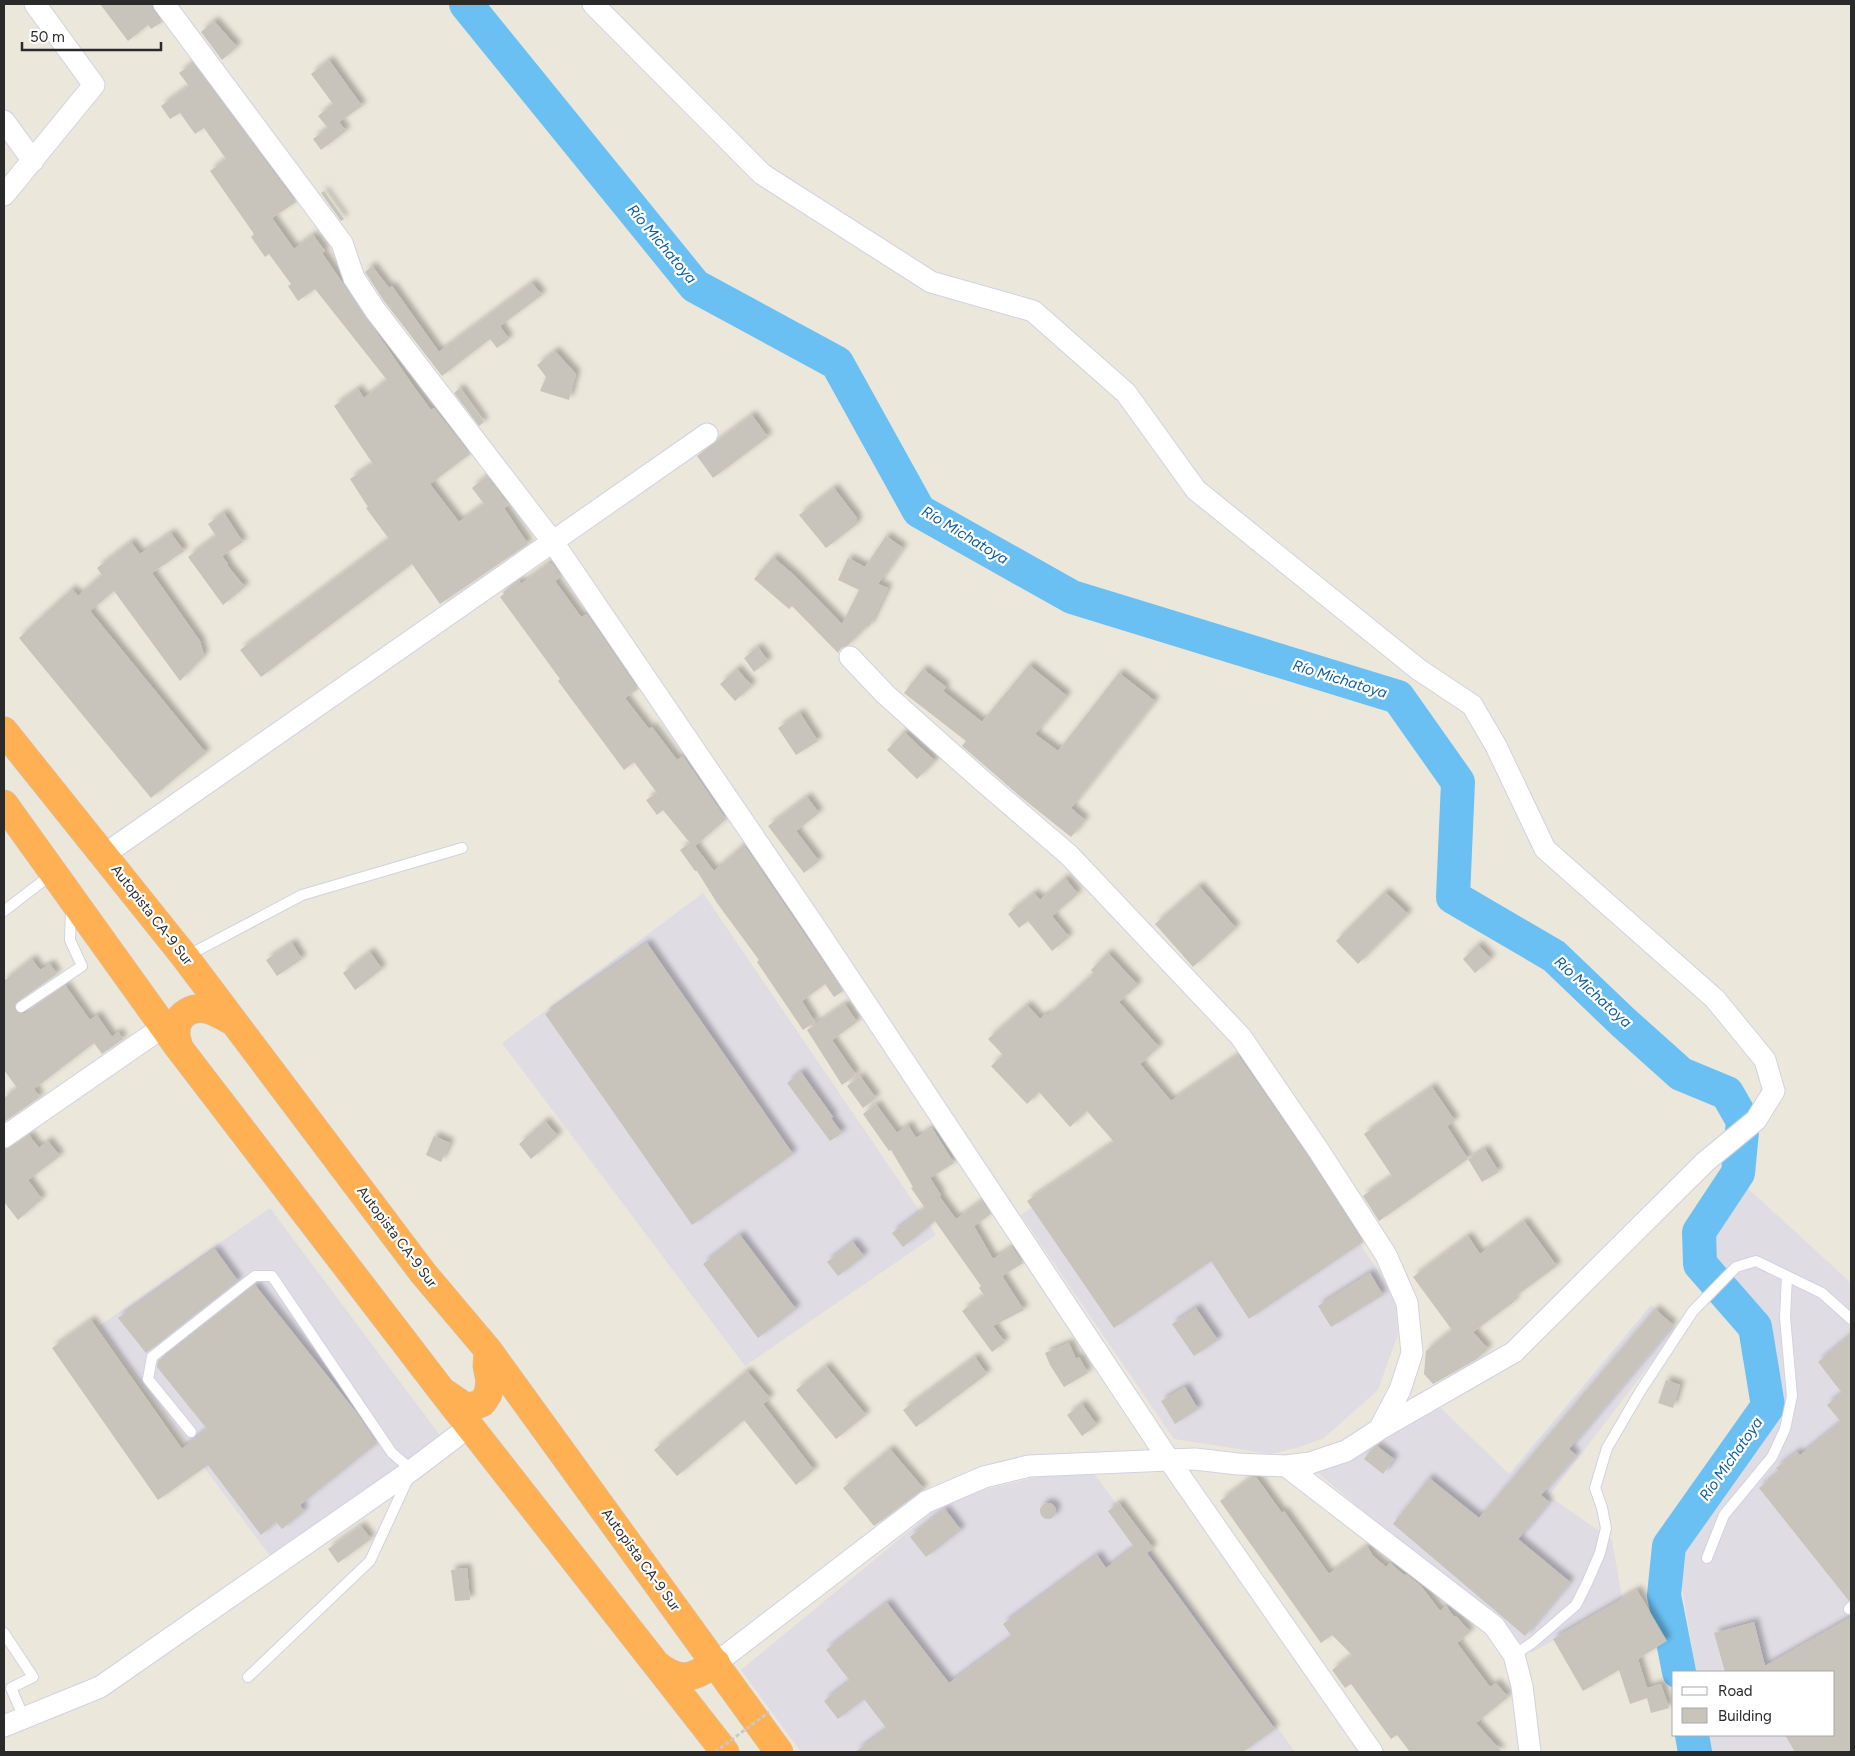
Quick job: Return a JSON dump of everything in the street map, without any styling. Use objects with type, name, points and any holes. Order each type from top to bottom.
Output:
[{"type":"highway","name":"Autopista CA-9 Sur","points":[[4,731],[105,854],[185,956],[423,1273],[488,1350],[779,1752]]},
{"type":"highway","points":[[4,804],[52,874],[179,1048],[442,1391],[725,1752]]},
{"type":"highway","points":[[179,1048],[176,1032],[177,1026],[183,1015],[190,1010],[201,1008],[210,1010],[236,1022]]},
{"type":"highway","points":[[442,1391],[467,1408],[482,1402],[490,1388],[490,1376],[487,1366],[488,1350]]},
{"type":"highway","points":[[654,1663],[667,1673],[683,1677],[700,1673],[716,1663]]},
{"type":"street","points":[[4,195],[94,85],[34,4]]},
{"type":"street","points":[[164,4],[342,243],[354,278],[375,310],[553,542],[819,932],[1169,1460],[1372,1752]]},
{"type":"street","points":[[593,4],[762,174],[931,282],[1033,312],[1126,394],[1196,490],[1418,670],[1472,705],[1496,746],[1545,849],[1715,999],[1765,1060],[1774,1091],[1756,1120],[1705,1162],[1514,1352],[1380,1429],[1346,1451],[1310,1463],[1286,1466],[1238,1464],[1195,1459],[1169,1460],[1029,1466],[984,1478],[926,1502],[716,1663]]},
{"type":"street","points":[[4,121],[33,161]]},
{"type":"street","points":[[105,854],[707,434]]},
{"type":"street","points":[[850,657],[913,720],[1069,854],[1241,1037],[1286,1102],[1386,1255],[1408,1303],[1412,1353],[1400,1390],[1380,1429]]},
{"type":"street","points":[[4,1137],[164,1027]]},
{"type":"street","points":[[4,1726],[100,1687],[412,1470],[470,1426]]},
{"type":"street","points":[[1286,1466],[1494,1626],[1514,1655],[1522,1686],[1530,1752]]},
{"type":"lane","points":[[185,956],[302,895],[462,848]]},
{"type":"lane","points":[[4,910],[52,874]]},
{"type":"lane","points":[[20,1007],[82,966],[70,940],[72,900]]},
{"type":"lane","points":[[1514,1655],[1532,1643],[1576,1605],[1600,1553],[1606,1528],[1595,1488],[1607,1448],[1641,1390],[1693,1311],[1736,1267],[1756,1261],[1822,1293],[1851,1319]]},
{"type":"lane","points":[[191,1432],[148,1379],[152,1357],[255,1276],[272,1276],[392,1453],[412,1470],[370,1561],[248,1677]]},
{"type":"lane","points":[[1706,1558],[1724,1515],[1772,1458],[1785,1429],[1792,1396],[1785,1317],[1787,1276]]},
{"type":"lane","points":[[4,1634],[33,1677],[11,1688],[24,1718]]},
{"type":"path","points":[[715,1752],[769,1712]]},
{"type":"shaded area","points":[[703,893],[936,1235],[745,1366],[502,1043]]},
{"type":"shaded area","points":[[1237,1061],[1395,1296],[1398,1334],[1378,1390],[1324,1438],[1300,1447],[1271,1454],[1174,1439],[1021,1215]]},
{"type":"shaded area","points":[[1741,1182],[1851,1283],[1851,1752],[1709,1752],[1706,1736],[1835,1736],[1835,1671],[1696,1671],[1679,1570],[1695,1523],[1764,1433],[1778,1366],[1761,1314],[1705,1252]]},
{"type":"shaded area","points":[[270,1208],[445,1442],[270,1556],[99,1326]]},
{"type":"shaded area","points":[[1651,1305],[1677,1329],[1549,1496],[1612,1540],[1623,1604],[1532,1652],[1313,1469],[1346,1456],[1441,1408],[1509,1474]]},
{"type":"shaded area","points":[[1086,1465],[1099,1480],[1295,1752],[801,1752],[741,1670],[949,1498]]},
{"type":"building","points":[[100,4],[152,4],[154,11],[162,22],[151,29],[148,25],[128,41]]},
{"type":"building","points":[[214,21],[237,47],[222,60],[201,32]]},
{"type":"building","points":[[329,60],[362,106],[339,122],[346,131],[321,150],[313,139],[328,128],[318,116],[333,104],[311,74]]},
{"type":"building","points":[[193,63],[296,202],[272,218],[294,249],[313,235],[325,251],[322,253],[414,387],[431,410],[434,408],[470,454],[430,484],[459,522],[484,504],[472,488],[487,476],[509,505],[504,508],[528,544],[440,604],[412,564],[261,677],[240,650],[389,539],[366,508],[368,507],[350,479],[373,464],[334,406],[358,389],[364,398],[387,380],[315,289],[298,301],[288,286],[291,284],[269,254],[265,257],[251,237],[254,234],[210,171],[226,159],[204,128],[195,134],[180,113],[170,119],[161,106],[189,86],[179,73]]},
{"type":"building","points":[[324,191],[344,219],[341,221],[321,193]]},
{"type":"building","points":[[372,266],[389,288],[392,286],[439,352],[532,283],[542,295],[500,326],[509,339],[497,348],[490,339],[442,376],[384,301],[365,272]]},
{"type":"building","points":[[555,351],[576,374],[569,400],[540,391],[546,377],[537,365]]},
{"type":"building","points":[[460,388],[484,422],[479,426],[454,393]]},
{"type":"building","points":[[752,415],[768,437],[713,478],[697,456]]},
{"type":"building","points":[[834,488],[857,518],[857,524],[826,548],[799,515]]},
{"type":"building","points":[[224,513],[243,542],[222,556],[245,587],[223,605],[188,557],[216,536],[208,524]]},
{"type":"building","points":[[171,533],[184,551],[152,573],[200,641],[204,656],[180,681],[114,591],[90,611],[206,753],[151,798],[19,638],[72,589],[78,596],[102,575],[97,568],[131,542],[140,554]]},
{"type":"building","points":[[886,536],[903,548],[878,584],[888,588],[869,627],[867,626],[848,645],[841,648],[838,653],[792,606],[789,609],[754,579],[773,557],[795,576],[842,624],[859,590],[838,580],[848,558],[865,567]]},
{"type":"building","points":[[549,563],[552,563],[561,576],[555,581],[581,617],[587,614],[638,689],[625,698],[649,729],[652,727],[677,760],[683,756],[726,819],[695,846],[714,871],[744,845],[843,991],[834,997],[825,984],[802,1001],[815,1022],[803,1030],[757,962],[759,960],[717,903],[697,871],[695,871],[680,850],[690,843],[663,810],[657,815],[646,800],[657,793],[634,762],[624,770],[558,681],[560,679],[500,597],[504,594],[503,592],[519,580],[521,584]]},
{"type":"building","points":[[758,647],[768,661],[754,672],[744,658]]},
{"type":"building","points":[[1029,665],[1067,696],[1035,734],[1058,751],[1119,673],[1155,701],[1071,808],[1085,820],[1071,837],[962,746],[966,741],[904,693],[923,669],[946,687],[943,691],[982,722]]},
{"type":"building","points":[[737,669],[752,686],[735,701],[720,684]]},
{"type":"building","points":[[800,713],[818,741],[796,755],[778,728]]},
{"type":"building","points":[[904,732],[935,761],[917,779],[887,750]]},
{"type":"building","points":[[807,797],[819,813],[796,831],[819,861],[804,873],[768,826]]},
{"type":"building","points":[[1065,878],[1078,894],[1052,916],[1069,937],[1052,951],[1028,921],[1019,928],[1008,914],[1034,893],[1040,900]]},
{"type":"building","points":[[1199,886],[1236,928],[1193,967],[1155,924]]},
{"type":"building","points":[[1385,892],[1408,914],[1358,964],[1336,941]]},
{"type":"building","points":[[292,943],[302,959],[277,976],[266,960]]},
{"type":"building","points":[[647,943],[793,1154],[692,1225],[545,1014]]},
{"type":"building","points":[[1478,945],[1491,959],[1475,973],[1463,959]]},
{"type":"building","points":[[370,952],[382,969],[355,990],[343,973]]},
{"type":"building","points":[[1108,953],[1138,985],[1119,1002],[1159,1047],[1140,1064],[1171,1101],[1238,1055],[1309,1158],[1363,1242],[1249,1319],[1211,1261],[1114,1328],[1027,1201],[1114,1142],[1087,1111],[1070,1127],[1039,1092],[1027,1104],[991,1066],[1003,1055],[988,1039],[1027,1005],[1040,1019],[1046,1014],[1047,1016],[1094,973],[1091,970]]},
{"type":"building","points":[[32,959],[40,970],[50,964],[57,974],[17,1002],[14,1008],[18,1013],[25,1013],[65,985],[90,1020],[97,1015],[112,1037],[118,1032],[123,1039],[102,1054],[94,1043],[34,1089],[40,1097],[4,1122],[4,1098],[17,1088],[4,1070],[4,981]]},
{"type":"building","points":[[845,1004],[857,1022],[832,1040],[856,1075],[842,1085],[807,1030]]},
{"type":"building","points":[[801,1072],[842,1133],[830,1141],[787,1083]]},
{"type":"building","points":[[860,1076],[876,1098],[863,1108],[847,1086]]},
{"type":"building","points":[[1432,1087],[1455,1121],[1447,1126],[1468,1159],[1379,1221],[1363,1196],[1392,1176],[1364,1134]]},
{"type":"building","points":[[876,1104],[897,1133],[908,1125],[916,1138],[932,1128],[954,1163],[930,1178],[941,1195],[939,1196],[956,1219],[982,1201],[991,1214],[974,1226],[993,1259],[1012,1247],[1023,1263],[1002,1276],[1024,1310],[993,1326],[1005,1342],[992,1352],[962,1311],[984,1295],[979,1288],[981,1286],[935,1221],[903,1247],[892,1233],[925,1208],[911,1188],[913,1187],[891,1150],[889,1151],[863,1114]]},
{"type":"building","points":[[545,1121],[558,1136],[531,1159],[519,1144]]},
{"type":"building","points":[[29,1135],[39,1148],[48,1141],[60,1156],[28,1180],[42,1199],[18,1220],[4,1202],[4,1149],[11,1147]]},
{"type":"building","points":[[434,1136],[450,1143],[441,1162],[426,1155]]},
{"type":"building","points":[[1485,1149],[1499,1172],[1482,1182],[1468,1159]]},
{"type":"building","points":[[1524,1221],[1557,1266],[1513,1298],[1515,1301],[1473,1332],[1488,1349],[1477,1359],[1433,1384],[1424,1374],[1426,1351],[1452,1330],[1413,1277],[1468,1236],[1480,1254]]},
{"type":"building","points":[[740,1235],[796,1309],[758,1338],[703,1264]]},
{"type":"building","points":[[853,1242],[864,1256],[838,1276],[827,1262]]},
{"type":"building","points":[[215,1249],[238,1281],[146,1353],[118,1318]]},
{"type":"building","points":[[1370,1273],[1383,1295],[1331,1327],[1318,1306]]},
{"type":"building","points":[[255,1285],[356,1412],[377,1443],[300,1505],[304,1511],[282,1529],[276,1522],[261,1535],[208,1465],[158,1500],[52,1348],[91,1320],[182,1449],[207,1429],[157,1367],[158,1361]]},
{"type":"building","points":[[1196,1308],[1218,1340],[1194,1356],[1172,1324]]},
{"type":"building","points":[[1655,1309],[1673,1325],[1569,1449],[1576,1455],[1541,1495],[1549,1502],[1518,1539],[1570,1582],[1525,1636],[1393,1524],[1429,1478],[1479,1518]]},
{"type":"building","points":[[1851,1335],[1851,1600],[1849,1601],[1759,1488],[1779,1472],[1776,1468],[1797,1452],[1800,1455],[1841,1422],[1827,1405],[1842,1393],[1818,1362]]},
{"type":"building","points":[[1069,1343],[1076,1359],[1079,1357],[1088,1373],[1064,1387],[1045,1353]]},
{"type":"building","points":[[975,1357],[987,1374],[916,1427],[903,1410]]},
{"type":"building","points":[[826,1366],[866,1415],[836,1439],[796,1390]]},
{"type":"building","points":[[747,1371],[770,1398],[763,1404],[814,1470],[796,1485],[744,1420],[677,1476],[654,1450]]},
{"type":"building","points":[[1666,1380],[1680,1385],[1673,1408],[1658,1403]]},
{"type":"building","points":[[1185,1387],[1198,1409],[1175,1424],[1161,1401]]},
{"type":"building","points":[[1082,1404],[1097,1425],[1082,1436],[1067,1415]]},
{"type":"building","points":[[1377,1446],[1394,1459],[1383,1474],[1364,1459]]},
{"type":"building","points":[[890,1449],[924,1489],[874,1526],[843,1488]]},
{"type":"building","points":[[1252,1477],[1256,1477],[1282,1513],[1284,1511],[1329,1574],[1367,1546],[1373,1556],[1386,1567],[1390,1563],[1421,1586],[1440,1611],[1446,1606],[1454,1617],[1456,1616],[1470,1632],[1457,1643],[1490,1687],[1496,1683],[1508,1697],[1476,1723],[1502,1752],[1410,1752],[1397,1735],[1391,1739],[1351,1684],[1345,1688],[1332,1670],[1352,1655],[1332,1635],[1321,1643],[1220,1501]]},
{"type":"building","points":[[1045,1503],[1051,1503],[1056,1508],[1054,1517],[1045,1519],[1040,1514],[1040,1508]]},
{"type":"building","points":[[1119,1503],[1153,1548],[1147,1553],[1275,1729],[1243,1752],[855,1752],[887,1729],[864,1699],[838,1719],[824,1701],[850,1681],[826,1650],[887,1603],[949,1683],[1012,1637],[1003,1624],[1097,1555],[1106,1568],[1134,1547],[1108,1511]]},
{"type":"building","points":[[945,1509],[961,1530],[926,1557],[910,1537]]},
{"type":"building","points":[[361,1526],[371,1539],[338,1563],[328,1549]]},
{"type":"building","points":[[467,1568],[470,1600],[455,1601],[451,1570]]},
{"type":"building","points":[[1637,1590],[1667,1641],[1638,1659],[1647,1688],[1661,1684],[1669,1708],[1651,1713],[1647,1698],[1630,1704],[1619,1670],[1583,1691],[1553,1639]]},
{"type":"building","points":[[1851,1617],[1851,1752],[1795,1752],[1786,1736],[1835,1736],[1835,1671],[1725,1671],[1714,1633],[1754,1622],[1765,1666]]},
{"type":"waterway","name":"Río Michatoya","points":[[466,4],[695,286],[837,363],[919,511],[1072,597],[1398,697],[1458,782],[1453,897],[1554,956],[1681,1074],[1727,1093],[1743,1121],[1738,1173],[1699,1232],[1700,1264],[1755,1327],[1768,1406],[1669,1546],[1664,1595],[1679,1671]]},
{"type":"waterway","name":"Río Michatoya","points":[[1692,1736],[1695,1752]]}]
